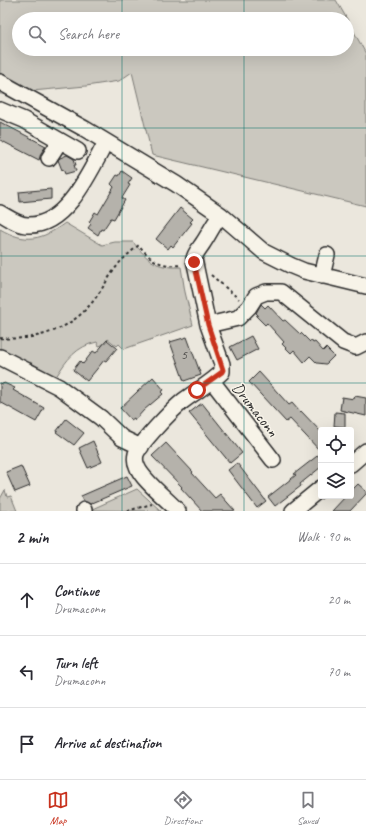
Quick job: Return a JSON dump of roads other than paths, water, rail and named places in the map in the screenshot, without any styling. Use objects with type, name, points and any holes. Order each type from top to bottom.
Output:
[{"type":"street","points":[[0,82],[106,142],[176,184],[221,215],[264,252],[292,266],[322,276],[366,286]]},
{"type":"street","points":[[0,110],[24,120],[78,152]]},
{"type":"street","points":[[49,158],[60,141]]},
{"type":"street","points":[[0,213],[18,223],[28,226],[41,223],[60,212],[77,194],[106,142]]},
{"type":"street","name":"Drumaconn","points":[[178,511],[140,473],[137,468],[135,458],[141,447],[170,413],[187,398],[212,381],[223,370],[208,325],[194,259],[214,222],[221,215]]},
{"type":"street","points":[[322,276],[328,255]]},
{"type":"street","points":[[208,325],[238,318],[249,307],[256,296],[266,292],[281,292],[343,342],[356,347],[366,342]]},
{"type":"street","points":[[0,357],[59,387],[101,418],[122,438],[141,447]]},
{"type":"street","name":"Drumaconn","points":[[212,381],[272,460]]},
{"type":"street","points":[[352,463],[366,452]]},
{"type":"street","points":[[293,511],[318,490]]}]
